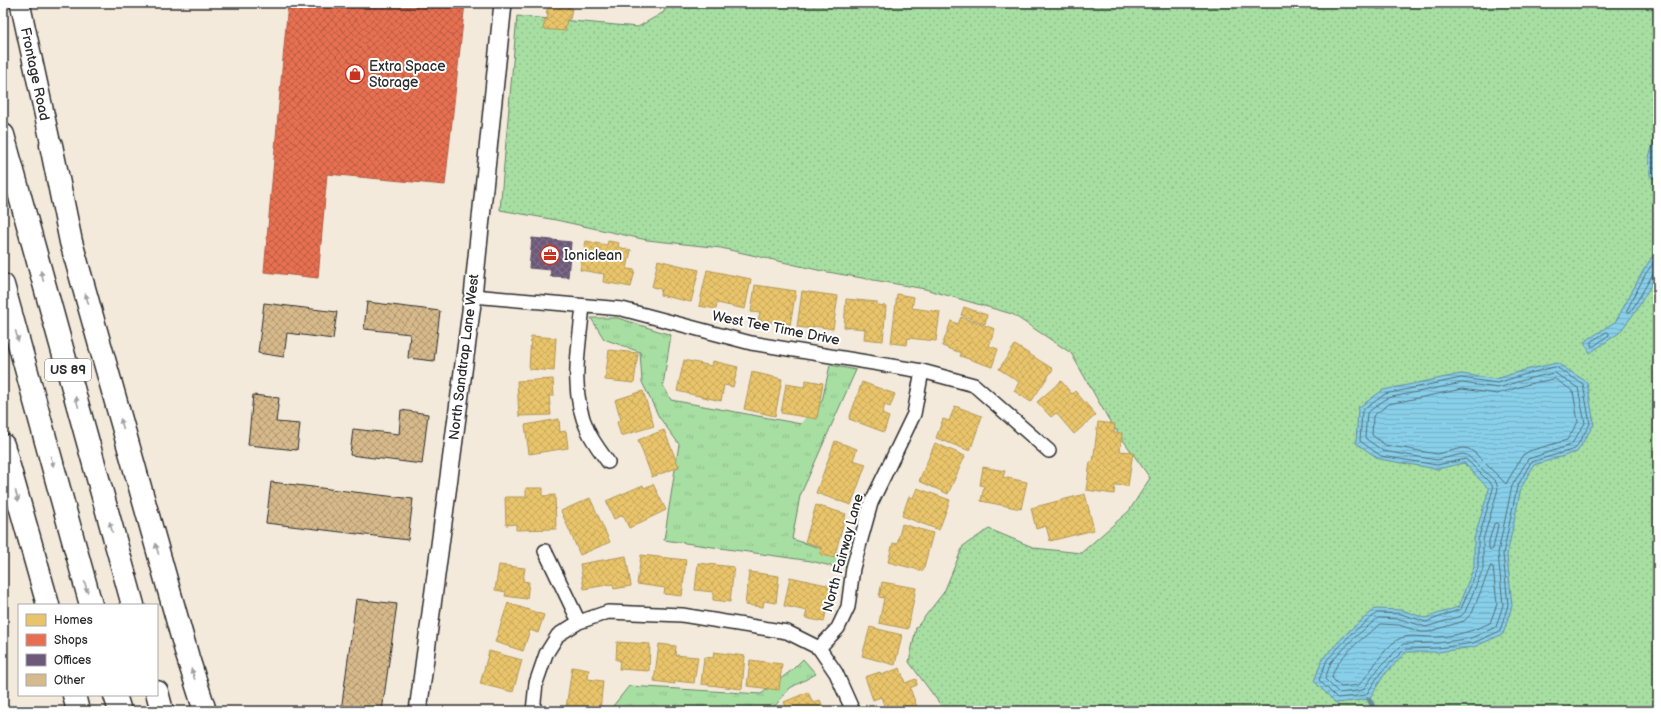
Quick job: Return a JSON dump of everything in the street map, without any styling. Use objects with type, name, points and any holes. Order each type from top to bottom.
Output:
[{"type":"highway","name":"US 89","points":[[3,135],[133,604]]},
{"type":"highway","points":[[51,145],[71,242],[188,658],[205,711]]},
{"type":"highway","name":"US 89","points":[[3,285],[91,604]]},
{"type":"highway","points":[[3,445],[48,604]]},
{"type":"highway","points":[[74,696],[78,711]]},
{"type":"highway","points":[[115,696],[120,711]]},
{"type":"highway","points":[[158,696],[162,711]]},
{"type":"main road","name":"Frontage Road","points":[[21,3],[51,145]]},
{"type":"street","name":"North Sandtrap Lane West","points":[[418,711],[473,296],[503,3]]},
{"type":"street","name":"West Tee Time Drive","points":[[473,296],[622,309],[752,343],[922,371],[974,385],[1050,451]]},
{"type":"street","points":[[583,306],[576,373],[579,406],[588,431],[608,462]]},
{"type":"street","name":"North Fairway Lane","points":[[819,648],[838,628],[848,607],[853,568],[871,503],[914,414],[922,371]]},
{"type":"street","points":[[545,551],[579,622]]},
{"type":"street","points":[[532,711],[536,683],[546,654],[558,635],[579,622],[608,612],[682,615],[787,632],[819,648],[836,673],[853,711]]},
{"type":"green space","points":[[665,3],[1333,3],[1386,10],[1387,3],[1658,3],[1658,711],[945,711],[909,662],[916,628],[944,592],[963,546],[989,529],[1035,548],[1081,553],[1129,511],[1150,478],[1109,420],[1071,353],[1012,314],[925,289],[822,271],[721,248],[647,240],[556,220],[500,210],[517,16],[638,27],[664,12]]},
{"type":"green space","points":[[591,318],[618,318],[671,335],[663,385],[671,400],[801,424],[822,401],[830,365],[856,370],[800,496],[792,539],[845,556],[839,568],[811,561],[664,540],[679,444],[659,417],[642,382],[640,352],[604,339]]},
{"type":"green space","points":[[803,659],[816,674],[790,688],[774,707],[776,711],[609,711],[629,686],[761,694],[792,670]]},
{"type":"water","points":[[1658,130],[1658,181],[1650,176],[1649,157]]},
{"type":"water","points":[[1658,248],[1658,273],[1636,311],[1619,333],[1590,353],[1584,342],[1616,321],[1643,271]]},
{"type":"water","points":[[1557,363],[1587,382],[1594,424],[1577,452],[1534,465],[1521,488],[1507,555],[1512,606],[1503,634],[1474,647],[1438,652],[1406,652],[1384,675],[1369,699],[1336,703],[1314,681],[1323,658],[1349,631],[1375,609],[1402,610],[1425,618],[1458,607],[1474,567],[1474,539],[1489,489],[1464,463],[1437,469],[1379,459],[1356,443],[1358,408],[1383,390],[1461,374],[1496,379],[1525,370]]},
{"type":"building: Homes","points":[[550,3],[570,3],[569,8],[572,8],[570,19],[567,19],[565,31],[543,29],[545,19],[547,20],[548,13],[546,13],[547,9],[549,9]]},
{"type":"building: Homes","points":[[586,241],[607,245],[608,241],[619,243],[618,247],[631,250],[627,269],[635,270],[631,287],[603,282],[604,274],[580,270]]},
{"type":"building: Homes","points":[[658,260],[699,270],[691,302],[660,295],[661,289],[652,287]]},
{"type":"building: Homes","points":[[707,270],[751,279],[745,309],[717,303],[716,309],[699,306]]},
{"type":"building: Homes","points":[[755,285],[796,291],[790,325],[758,320],[760,313],[751,312]]},
{"type":"building: Homes","points":[[802,291],[838,296],[833,329],[813,326],[813,329],[797,327]]},
{"type":"building: Homes","points":[[897,294],[914,297],[912,308],[940,312],[936,341],[908,338],[907,345],[891,343]]},
{"type":"building: Homes","points":[[846,299],[877,302],[877,305],[886,306],[883,341],[864,339],[865,329],[844,327]]},
{"type":"building: Homes","points":[[964,307],[987,315],[985,324],[961,315]]},
{"type":"building: Homes","points":[[961,317],[995,329],[989,346],[998,349],[992,367],[960,356],[961,353],[942,346],[951,321],[958,324]]},
{"type":"building: Homes","points":[[531,336],[556,338],[554,371],[529,369]]},
{"type":"building: Homes","points":[[1015,345],[1053,369],[1031,402],[1014,391],[1019,382],[999,369]]},
{"type":"building: Homes","points":[[609,350],[638,353],[634,383],[605,380]]},
{"type":"building: Homes","points":[[684,360],[712,366],[713,361],[738,367],[733,387],[724,385],[721,401],[677,391]]},
{"type":"building: Homes","points":[[752,372],[782,379],[775,416],[744,409]]},
{"type":"building: Homes","points":[[553,379],[554,396],[549,396],[551,415],[519,416],[517,381]]},
{"type":"building: Homes","points":[[806,380],[823,383],[817,419],[781,413],[786,384],[804,387]]},
{"type":"building: Homes","points":[[1061,381],[1072,394],[1075,391],[1096,415],[1074,434],[1056,413],[1051,417],[1037,402]]},
{"type":"building: Homes","points":[[862,382],[895,394],[890,407],[885,405],[882,414],[889,417],[884,432],[849,419]]},
{"type":"building: Homes","points":[[643,391],[654,426],[621,436],[617,422],[621,420],[615,400]]},
{"type":"building: Homes","points":[[955,406],[982,416],[970,451],[936,438],[943,419],[949,421]]},
{"type":"building: Homes","points":[[559,419],[560,432],[566,431],[568,448],[529,454],[525,425]]},
{"type":"building: Homes","points":[[1098,422],[1115,424],[1114,433],[1122,433],[1120,451],[1133,452],[1128,486],[1115,485],[1114,494],[1086,490],[1090,462],[1093,462]]},
{"type":"building: Homes","points":[[664,430],[679,467],[652,477],[638,440]]},
{"type":"building: Homes","points":[[835,441],[857,449],[853,460],[866,464],[851,505],[816,493]]},
{"type":"building: Homes","points":[[935,443],[965,456],[948,494],[919,481]]},
{"type":"building: Homes","points":[[983,467],[1005,471],[1003,477],[1027,482],[1021,509],[981,501],[984,486],[980,485]]},
{"type":"building: Homes","points":[[653,484],[666,510],[629,528],[623,515],[614,519],[606,501],[643,485],[644,488]]},
{"type":"building: Homes","points":[[526,488],[543,488],[543,496],[555,495],[556,529],[516,530],[516,524],[506,525],[505,497],[526,497]]},
{"type":"building: Homes","points":[[917,488],[950,500],[939,530],[902,516],[909,496],[913,498]]},
{"type":"building: Homes","points":[[1085,494],[1094,530],[1050,541],[1046,526],[1036,529],[1031,508]]},
{"type":"building: Homes","points":[[590,498],[610,542],[580,555],[561,511]]},
{"type":"building: Homes","points":[[816,505],[846,514],[834,558],[820,554],[821,547],[805,542]]},
{"type":"building: Homes","points":[[902,524],[933,533],[923,571],[888,562],[893,543],[897,544]]},
{"type":"building: Homes","points":[[641,555],[686,560],[682,596],[664,594],[665,588],[637,584]]},
{"type":"building: Homes","points":[[626,556],[631,586],[614,589],[613,584],[584,589],[580,564]]},
{"type":"building: Homes","points":[[698,563],[734,567],[730,602],[713,600],[713,592],[695,590]]},
{"type":"building: Homes","points":[[499,565],[525,568],[523,581],[529,582],[527,599],[505,596],[506,592],[495,590]]},
{"type":"building: Homes","points":[[749,572],[779,576],[776,603],[764,601],[763,607],[745,605]]},
{"type":"building: Homes","points":[[790,577],[831,586],[824,622],[805,618],[807,611],[784,606]]},
{"type":"building: Homes","points":[[882,582],[916,588],[908,629],[879,623],[884,598],[879,597]]},
{"type":"building: Homes","points":[[508,603],[544,615],[538,633],[530,630],[523,651],[495,642]]},
{"type":"building: Homes","points":[[870,627],[902,635],[895,665],[862,656]]},
{"type":"building: Homes","points":[[617,642],[650,644],[649,671],[619,669],[620,660],[616,660]]},
{"type":"building: Homes","points":[[659,644],[676,646],[675,655],[698,657],[694,683],[675,681],[675,684],[654,681]]},
{"type":"building: Homes","points":[[489,651],[522,660],[513,692],[480,684]]},
{"type":"building: Homes","points":[[714,652],[745,656],[742,689],[701,684],[704,657],[713,658]]},
{"type":"building: Homes","points":[[750,660],[782,664],[779,690],[747,686]]},
{"type":"building: Homes","points":[[572,667],[589,670],[588,679],[603,681],[600,711],[572,711],[572,708],[566,708]]},
{"type":"building: Homes","points":[[900,668],[905,683],[916,679],[917,685],[910,688],[918,710],[886,711],[881,697],[873,700],[865,677],[880,672],[881,675]]},
{"type":"building: Homes","points":[[808,692],[813,703],[820,700],[825,711],[788,711],[784,702]]},
{"type":"building: Shops","points":[[288,3],[465,3],[445,185],[327,174],[318,278],[264,272]]},
{"type":"building: Offices","name":"Ioniclean","points":[[532,238],[571,242],[568,277],[550,276],[551,270],[529,268]]},
{"type":"building: Other","points":[[367,302],[440,311],[434,361],[408,358],[410,334],[364,329]]},
{"type":"building: Other","points":[[264,303],[337,312],[333,339],[287,333],[284,357],[258,353]]},
{"type":"building: Other","points":[[253,395],[279,398],[276,422],[300,424],[297,450],[248,445]]},
{"type":"building: Other","points":[[401,410],[428,414],[422,464],[350,455],[353,429],[399,434]]},
{"type":"building: Other","points":[[271,482],[413,499],[408,540],[266,523]]},
{"type":"building: Other","points":[[356,599],[397,604],[382,711],[341,711]]},
{"type":"waterway","points":[[1369,699],[1375,711]]},
{"type":"place","name":"Extra Space Storage","points":[[355,74]]},
{"type":"place","name":"Ioniclean","points":[[550,255]]}]
